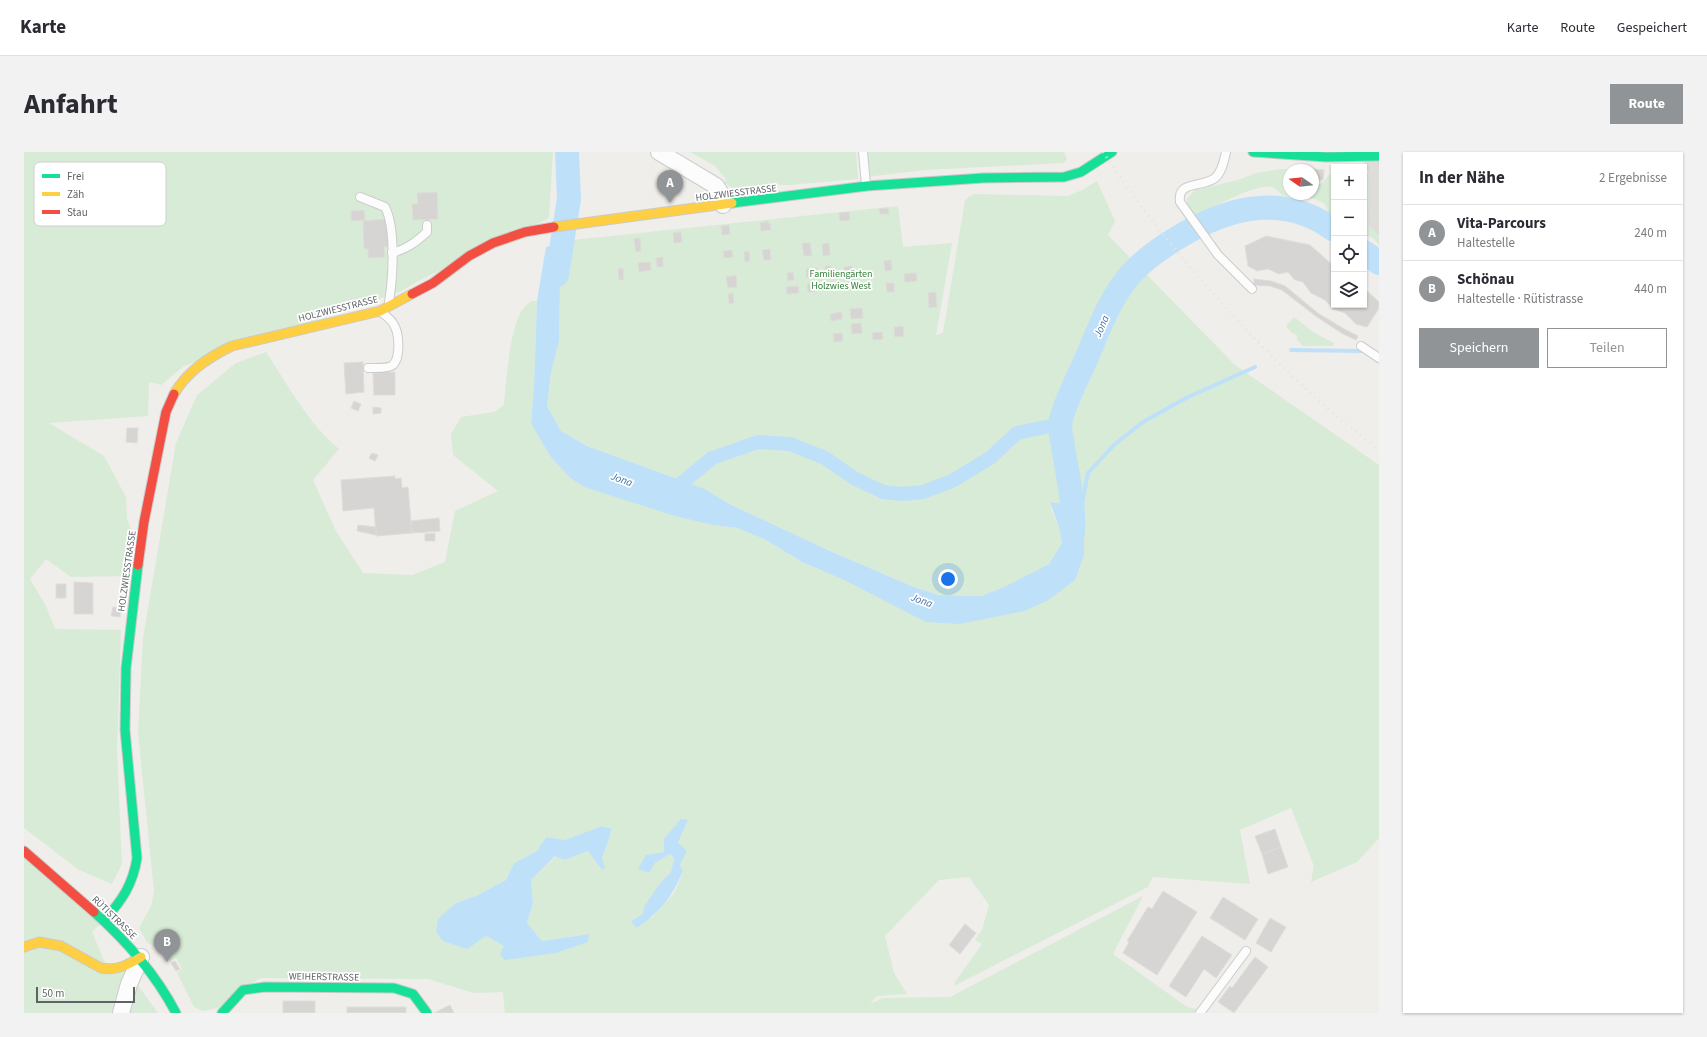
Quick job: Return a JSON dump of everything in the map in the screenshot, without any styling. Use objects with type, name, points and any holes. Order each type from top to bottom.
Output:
[{"type":"street","points":[[659,152],[716,186],[721,194],[723,205]]},
{"type":"street","name":"HOLZWIESSTRASSE","points":[[104,920],[121,902],[128,891],[134,874],[137,858],[125,730],[126,668],[133,600],[144,522],[166,412],[175,392],[192,371],[210,357],[232,346],[384,309],[433,283],[470,256],[493,243],[525,232],[584,222],[867,186],[983,178],[1064,177],[1081,172],[1112,152]]},
{"type":"street","points":[[1253,152],[1326,157],[1367,155],[1379,156]]},
{"type":"street","name":"RÜTISTRASSE","points":[[24,851],[37,860],[104,920],[141,957],[166,992],[176,1013]]},
{"type":"street","points":[[24,947],[39,942],[61,946],[100,968],[108,970],[128,966],[141,957]]},
{"type":"street","points":[[120,1013],[129,984],[141,957]]},
{"type":"street","name":"WEIHERSTRASSE","points":[[222,1013],[243,990],[266,986],[394,988],[412,994],[427,1013]]},
{"type":"lane","points":[[863,152],[867,186]]},
{"type":"lane","points":[[1226,152],[1221,170],[1214,179],[1206,183],[1185,187],[1180,192],[1180,202],[1214,249],[1252,289]]},
{"type":"lane","points":[[360,197],[385,207],[389,215],[392,253],[392,287],[384,309],[395,326],[398,342],[398,358],[393,365],[388,367],[368,368]]},
{"type":"lane","points":[[392,253],[404,250],[414,244],[427,232],[427,225]]},
{"type":"lane","points":[[1362,346],[1379,358]]},
{"type":"lane","points":[[1200,1013],[1246,951]]},
{"type":"shaded area","points":[[1360,152],[1379,152],[1379,236],[1368,225],[1369,173],[1367,164],[1365,164]]},
{"type":"green space","points":[[24,152],[553,152],[549,218],[424,278],[401,291],[184,366],[161,385],[149,382],[148,416],[49,423],[104,456],[126,497],[127,519],[134,537],[127,576],[71,577],[46,559],[30,579],[46,606],[55,629],[121,630],[117,751],[122,864],[112,884],[79,870],[24,828]]},
{"type":"green space","points":[[690,152],[856,152],[858,179],[790,185],[767,185],[738,191],[724,183],[726,179],[715,166]]},
{"type":"green space","points":[[863,152],[1064,152],[1067,159],[1064,163],[926,170],[866,177]]},
{"type":"green space","points":[[1283,169],[1283,195],[1272,187],[1256,188],[1222,202],[1195,216],[1187,205],[1187,199],[1195,190],[1238,180],[1256,173]]},
{"type":"green space","points":[[1367,173],[1369,173],[1368,225],[1379,236],[1379,245],[1373,238],[1367,236]]},
{"type":"green space","points":[[1331,174],[1331,218],[1325,204],[1317,200],[1319,200],[1319,184],[1321,184]]},
{"type":"green space","name":"Familiengärten Holzwies West","points":[[1097,181],[1115,221],[1108,235],[1235,365],[1379,465],[1379,838],[1357,862],[1311,882],[1314,866],[1291,808],[1240,830],[1250,884],[1153,877],[1148,887],[954,986],[955,982],[982,944],[975,940],[982,930],[989,905],[969,877],[939,880],[885,936],[894,973],[907,994],[877,996],[870,1004],[883,998],[950,997],[1143,896],[1113,954],[1187,1007],[1197,1009],[1194,1013],[505,1013],[503,992],[474,993],[428,979],[260,978],[218,1008],[203,1011],[194,1007],[177,973],[182,969],[176,958],[170,961],[162,952],[147,942],[139,928],[151,906],[154,891],[138,733],[143,638],[176,443],[197,395],[236,363],[266,352],[308,416],[339,449],[313,480],[336,531],[363,573],[412,575],[445,562],[455,511],[498,491],[453,455],[451,434],[461,417],[494,412],[504,405],[509,356],[514,329],[523,309],[531,301],[537,301],[534,387],[531,422],[550,456],[570,478],[584,487],[713,525],[737,528],[764,539],[804,563],[844,580],[1024,611],[1084,530],[1084,506],[1086,494],[1081,492],[1075,499],[1064,503],[1051,502],[1052,511],[1059,527],[1062,543],[1049,564],[1004,587],[981,596],[939,595],[914,587],[830,551],[729,504],[705,489],[587,446],[561,431],[547,406],[551,373],[559,341],[560,285],[572,240],[898,206],[903,247],[952,243],[936,335],[943,333],[965,200],[975,194],[1068,196]],"holes":[[[688,820],[678,844],[687,851],[680,865],[683,872],[674,893],[652,918],[631,921],[643,914],[660,883],[671,872],[674,858],[670,854],[655,863],[646,855],[664,852]],[[602,826],[612,829],[602,859],[601,869],[589,851],[565,860],[556,856],[531,880],[533,903],[527,923],[542,941],[588,934],[588,942],[504,946],[486,936],[467,948],[456,903],[476,896],[506,880],[514,863],[537,851],[546,837],[565,840]]]},
{"type":"green space","points":[[1294,317],[1313,332],[1334,343],[1333,346],[1303,346],[1297,340],[1297,335],[1292,333],[1286,326]]},
{"type":"green space","points":[[24,851],[104,920],[92,932],[108,970],[129,973],[158,1013],[24,1013]]},
{"type":"water","points":[[572,240],[560,285],[559,341],[551,373],[547,406],[561,431],[587,446],[705,489],[729,504],[830,551],[914,587],[939,595],[981,596],[1004,587],[1049,564],[1062,543],[1059,527],[1050,502],[1063,503],[1071,501],[1081,492],[1086,494],[1084,506],[1084,555],[1075,580],[1047,601],[1024,611],[960,624],[926,622],[844,580],[804,563],[764,539],[737,528],[713,525],[675,516],[584,487],[570,478],[550,456],[531,423],[534,387],[537,301],[546,247]]},
{"type":"water","points":[[681,819],[688,820],[678,843],[687,851],[680,865],[683,871],[670,897],[659,910],[636,928],[631,921],[643,914],[644,907],[660,883],[671,872],[674,858],[670,854],[655,863],[649,873],[638,869],[646,855],[664,852],[664,839]]},
{"type":"water","points":[[602,826],[612,829],[602,859],[605,867],[602,870],[588,851],[565,860],[555,856],[531,880],[533,903],[527,923],[542,941],[589,934],[588,942],[556,953],[504,960],[500,954],[504,946],[486,936],[467,949],[443,941],[436,932],[438,919],[456,903],[476,896],[506,880],[514,863],[537,851],[546,837],[565,840]]},
{"type":"building","points":[[1319,170],[1324,170],[1323,180],[1319,180]]},
{"type":"building","points":[[437,192],[438,219],[413,220],[412,204],[418,204],[417,193]]},
{"type":"building","points":[[888,208],[889,214],[880,214],[879,209]]},
{"type":"building","points":[[364,210],[365,220],[351,221],[351,211]]},
{"type":"building","points":[[849,212],[850,220],[840,221],[839,213]]},
{"type":"building","points":[[387,219],[389,247],[384,247],[385,257],[368,258],[368,249],[364,249],[363,221]]},
{"type":"building","points":[[768,221],[768,223],[770,223],[771,230],[761,231],[760,223]]},
{"type":"building","points":[[729,225],[730,234],[722,235],[721,226]]},
{"type":"building","points":[[681,232],[682,242],[674,243],[673,233]]},
{"type":"building","points":[[1266,236],[1310,245],[1331,263],[1331,307],[1325,300],[1311,293],[1303,282],[1295,280],[1288,272],[1279,274],[1268,269],[1257,271],[1248,266],[1245,246]]},
{"type":"building","points":[[640,238],[641,251],[636,252],[634,239]]},
{"type":"building","points":[[802,243],[810,243],[812,256],[804,256]]},
{"type":"building","points":[[829,243],[830,255],[823,256],[822,244]]},
{"type":"building","points":[[770,249],[771,260],[764,260],[762,250]]},
{"type":"building","points":[[732,250],[733,257],[724,258],[723,251]]},
{"type":"building","points":[[749,251],[750,261],[745,262],[744,252]]},
{"type":"building","points":[[663,257],[663,267],[657,267],[656,258]]},
{"type":"building","points":[[891,260],[892,270],[885,271],[884,261]]},
{"type":"building","points":[[650,262],[651,270],[639,272],[638,263]]},
{"type":"building","points":[[825,266],[831,266],[832,277],[825,277]]},
{"type":"building","points":[[852,266],[853,275],[845,275],[844,267]]},
{"type":"building","points":[[623,268],[624,280],[619,280],[618,269]]},
{"type":"building","points":[[817,268],[818,277],[807,278],[806,269]]},
{"type":"building","points":[[793,272],[794,280],[788,281],[787,273]]},
{"type":"building","points":[[916,273],[917,281],[905,282],[904,274]]},
{"type":"building","points":[[736,275],[737,287],[728,288],[726,277]]},
{"type":"building","points":[[855,279],[856,286],[847,287],[847,280]]},
{"type":"building","points":[[1254,279],[1271,281],[1285,286],[1319,314],[1358,336],[1356,340],[1343,334],[1317,317],[1282,290],[1270,286],[1254,285]]},
{"type":"building","points":[[886,283],[894,283],[894,292],[887,292]]},
{"type":"building","points":[[807,284],[815,284],[815,292],[808,292]]},
{"type":"building","points":[[798,286],[799,293],[787,294],[786,287]]},
{"type":"building","points":[[1367,291],[1379,302],[1379,308],[1367,327],[1356,324],[1345,313],[1332,308],[1367,308]]},
{"type":"building","points":[[936,292],[937,307],[929,308],[928,293]]},
{"type":"building","points":[[733,293],[734,303],[729,304],[728,294]]},
{"type":"building","points":[[862,308],[863,318],[851,319],[850,309]]},
{"type":"building","points":[[842,312],[842,319],[831,321],[830,314]]},
{"type":"building","points":[[861,323],[862,333],[852,334],[851,324]]},
{"type":"building","points":[[903,326],[904,336],[895,337],[894,327]]},
{"type":"building","points":[[882,332],[883,339],[873,340],[872,333]]},
{"type":"building","points":[[842,333],[843,341],[834,342],[833,334]]},
{"type":"building","points":[[363,362],[364,392],[346,394],[344,363]]},
{"type":"building","points":[[395,372],[395,395],[374,395],[373,373]]},
{"type":"building","points":[[354,401],[361,404],[358,411],[351,408]]},
{"type":"building","points":[[373,407],[381,408],[381,413],[373,414]]},
{"type":"building","points":[[127,428],[138,428],[137,443],[126,442]]},
{"type":"building","points":[[372,453],[378,455],[375,461],[369,458]]},
{"type":"building","points":[[395,476],[395,479],[401,478],[402,488],[408,487],[412,533],[376,536],[374,508],[343,511],[341,480]]},
{"type":"building","points":[[439,518],[440,531],[412,533],[411,521]]},
{"type":"building","points":[[358,525],[376,527],[376,535],[357,531]]},
{"type":"building","points":[[435,533],[435,541],[425,541],[425,534]]},
{"type":"building","points":[[74,582],[93,583],[93,614],[74,614]]},
{"type":"building","points":[[56,584],[66,584],[66,598],[56,598]]},
{"type":"building","points":[[113,607],[121,608],[120,617],[111,616]]},
{"type":"building","points":[[1275,829],[1281,847],[1262,854],[1255,836]]},
{"type":"building","points":[[1281,847],[1288,867],[1268,874],[1262,854]]},
{"type":"building","points":[[1163,891],[1197,912],[1157,975],[1123,953],[1129,942],[1127,941],[1148,907],[1152,909]]},
{"type":"building","points":[[1223,897],[1258,919],[1245,940],[1210,918]]},
{"type":"building","points":[[1270,918],[1286,927],[1271,952],[1256,943]]},
{"type":"building","points":[[965,924],[976,933],[960,954],[949,945]]},
{"type":"building","points":[[1202,936],[1232,955],[1216,978],[1204,969],[1186,997],[1169,986]]},
{"type":"building","points":[[1255,957],[1268,967],[1234,1013],[1218,1002],[1230,986],[1232,988]]},
{"type":"building","points":[[175,961],[180,969],[176,971],[171,963]]},
{"type":"building","points":[[283,1001],[315,1001],[315,1013],[283,1013]]},
{"type":"building","points":[[450,1005],[454,1013],[434,1013]]},
{"type":"building","points":[[347,1007],[406,1007],[406,1013],[347,1013]]},
{"type":"waterway","name":"Jona","points":[[557,275],[569,199],[567,152]]},
{"type":"waterway","name":"Jona","points":[[1073,533],[1072,501],[1060,430],[1061,419],[1109,306],[1131,274],[1144,261],[1173,240],[1207,222],[1243,210],[1280,208],[1298,212],[1316,219],[1331,228]]},
{"type":"waterway","name":"Jona","points":[[1367,254],[1379,263]]},
{"type":"waterway","points":[[1291,350],[1362,351]]},
{"type":"waterway","points":[[1084,493],[1088,473],[1115,444],[1143,422],[1186,398],[1255,367]]},
{"type":"waterway","points":[[671,492],[712,458],[758,442],[790,444],[825,458],[854,478],[883,492],[902,494],[923,492],[952,481],[990,458],[1017,433],[1060,424]]},
{"type":"railway","points":[[1103,152],[1150,218],[1232,315],[1320,402],[1379,450]]},
{"type":"traffic: fast","points":[[732,203],[867,186],[983,178],[1064,177],[1081,172],[1112,152]]},
{"type":"traffic: fast","points":[[1253,152],[1326,157],[1379,156]]},
{"type":"traffic: fast","points":[[104,920],[126,892],[133,876],[137,858],[125,730],[126,668],[138,565]]},
{"type":"traffic: fast","points":[[94,912],[118,935],[150,971],[176,1013]]},
{"type":"traffic: fast","points":[[222,1013],[243,990],[265,987],[394,988],[413,994],[427,1013]]},
{"type":"traffic: slow","points":[[554,227],[732,203]]},
{"type":"traffic: slow","points":[[174,394],[185,378],[199,366],[232,346],[380,311],[412,294]]},
{"type":"traffic: slow","points":[[24,947],[39,942],[61,946],[101,968],[106,969],[122,967],[141,957]]},
{"type":"traffic: jam","points":[[412,294],[433,283],[469,256],[493,243],[525,232],[554,227]]},
{"type":"traffic: jam","points":[[138,565],[144,522],[166,412],[174,394]]},
{"type":"traffic: jam","points":[[24,851],[94,912]]},
{"type":"place","name":"Vita-Parcours","points":[[670,203]]},
{"type":"place","name":"Schönau","points":[[167,962]]}]
